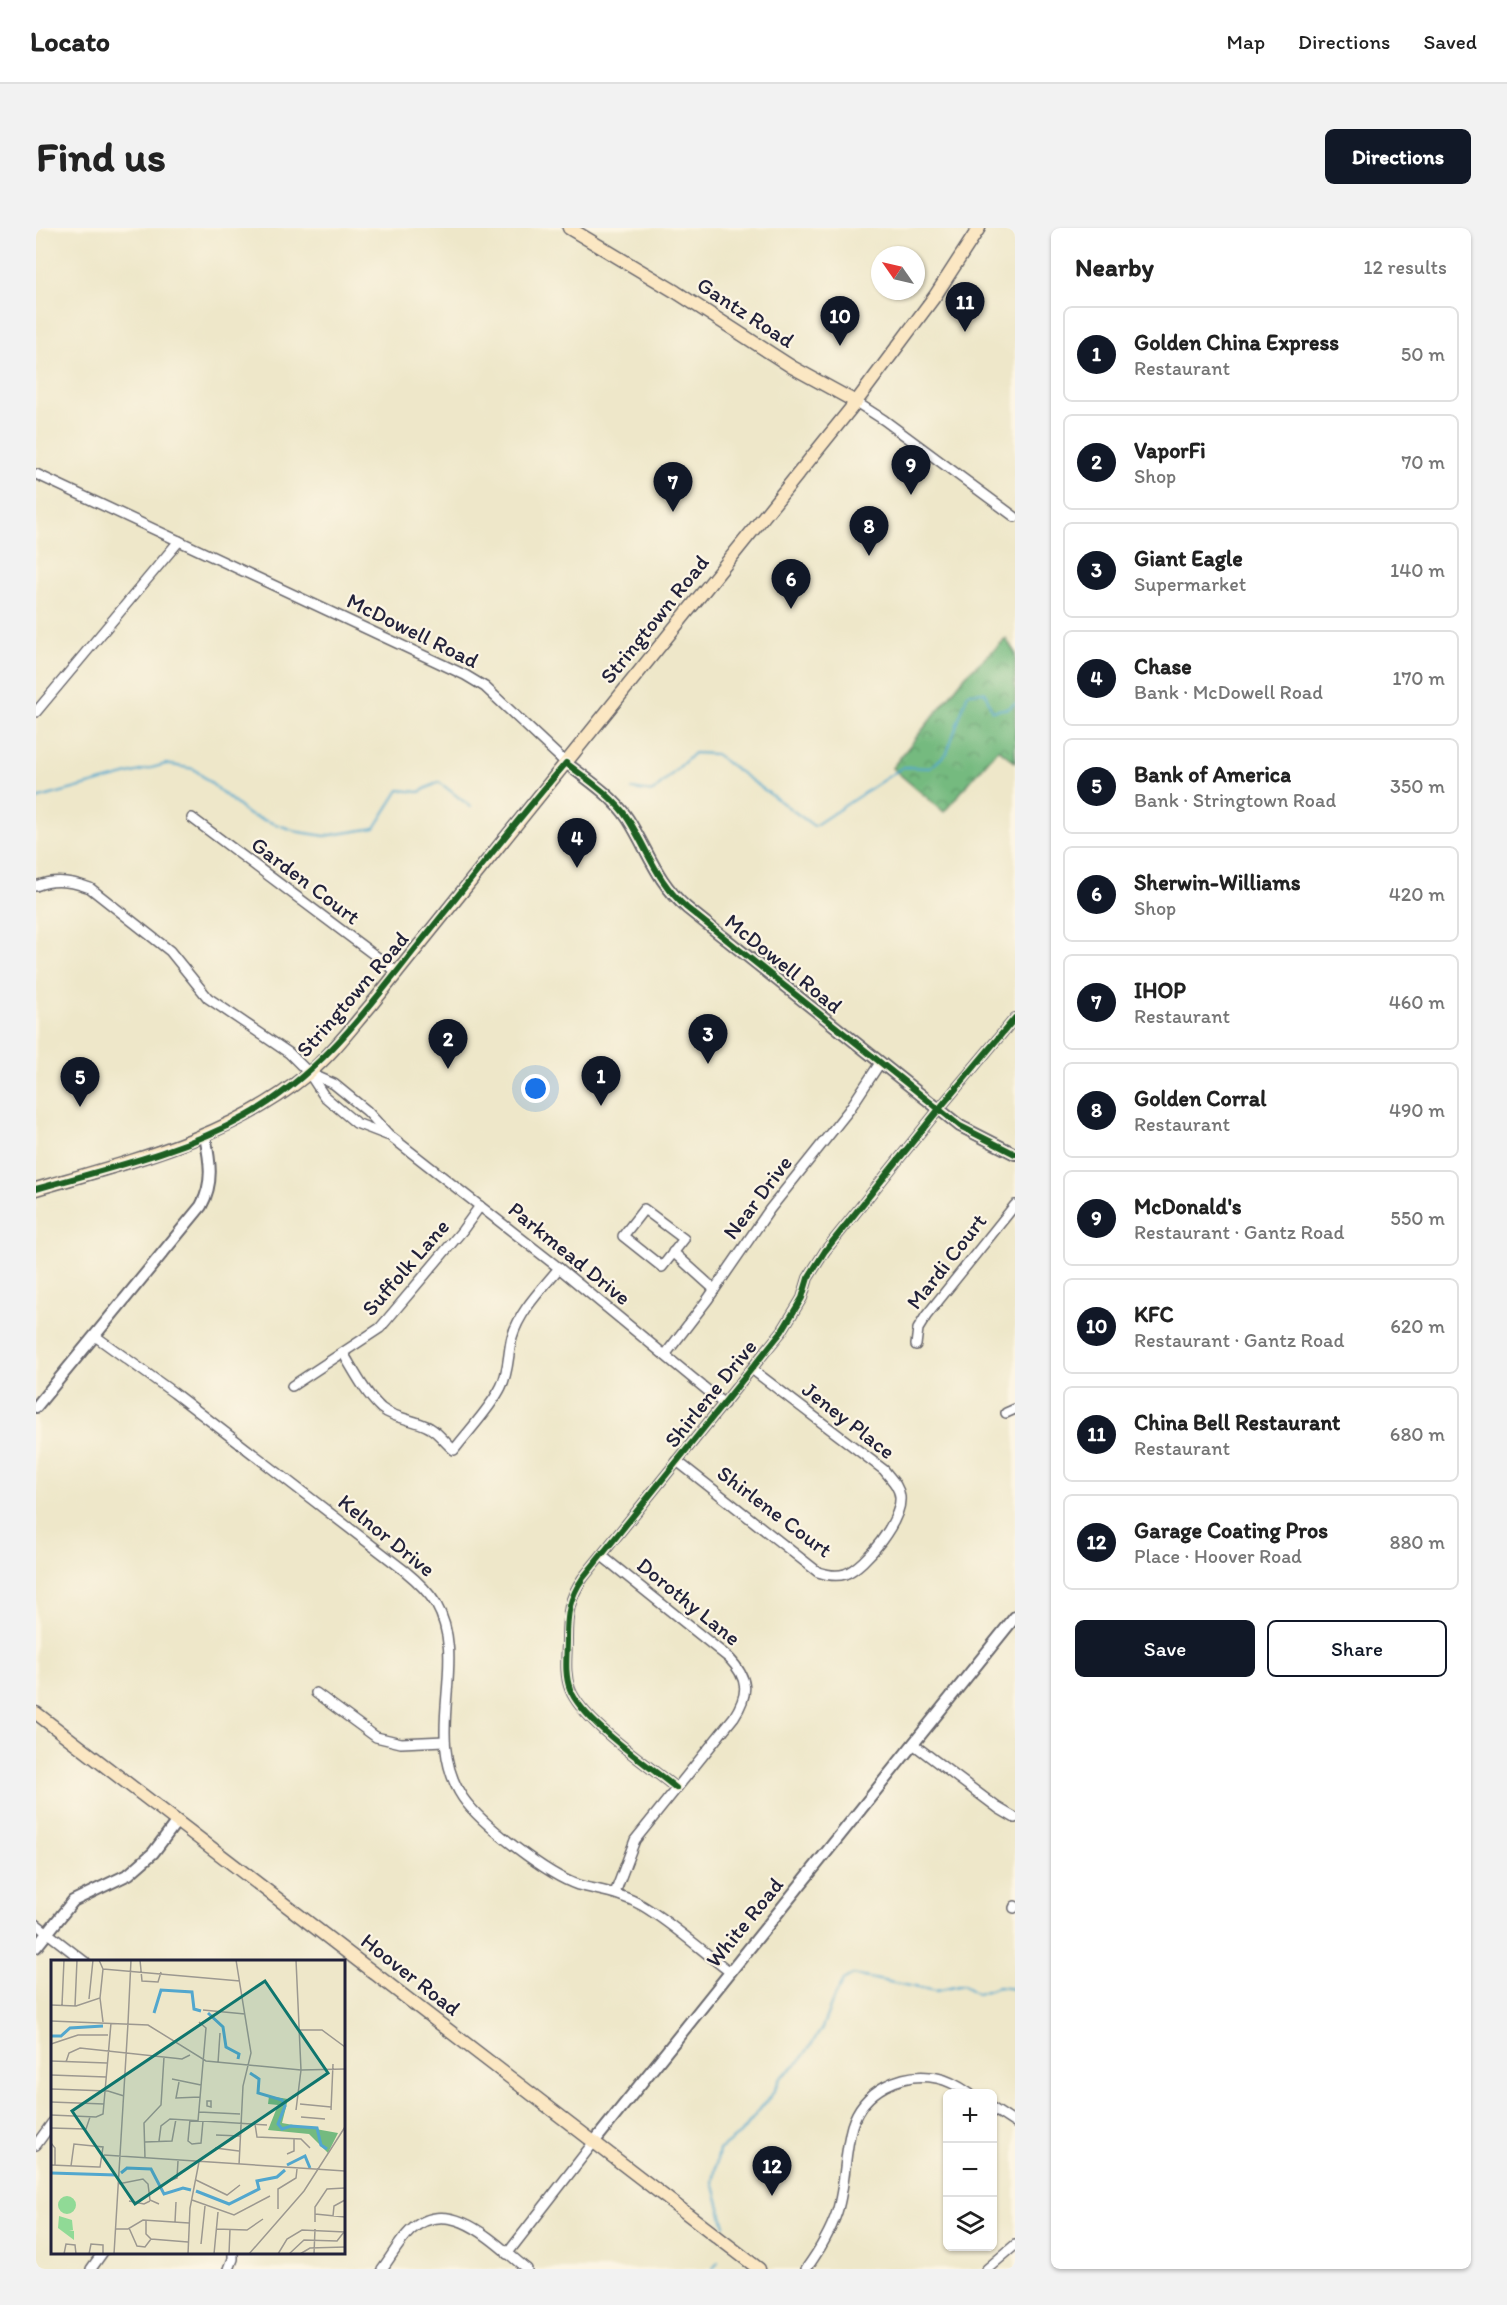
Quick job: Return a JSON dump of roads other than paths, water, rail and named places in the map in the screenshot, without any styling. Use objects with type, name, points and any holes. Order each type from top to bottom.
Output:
[{"type":"main road","name":"Gantz Road","points":[[569,228],[676,292],[792,367],[856,402]]},
{"type":"main road","name":"Stringtown Road","points":[[36,1189],[153,1155],[205,1136],[246,1116],[309,1073],[347,1033],[397,972],[856,402],[935,296],[979,228]]},
{"type":"main road","name":"Hoover Road","points":[[36,1713],[759,2269]]},
{"type":"street","name":"Gantz Road","points":[[856,402],[884,420],[1015,517]]},
{"type":"street","name":"McDowell Road","points":[[36,474],[465,675],[485,687],[566,763],[605,794],[627,817],[658,876],[675,898],[880,1064],[969,1132],[1015,1154]]},
{"type":"street","points":[[36,712],[179,541]]},
{"type":"street","name":"Garden Court","points":[[192,818],[397,972]]},
{"type":"street","name":"Parkmead Drive","points":[[36,886],[60,880],[90,888],[170,951],[208,998],[289,1053],[309,1073],[324,1096],[356,1123],[389,1135]]},
{"type":"street","name":"Shirlene Drive","points":[[676,1788],[591,1719],[581,1709],[569,1687],[566,1673],[568,1608],[576,1587],[753,1370],[782,1331],[802,1298],[808,1278],[825,1251],[1015,1018]]},
{"type":"street","name":"Near Drive","points":[[665,1355],[770,1209],[849,1110],[880,1064]]},
{"type":"street","name":"Parkmead Drive","points":[[309,1073],[334,1084],[368,1111],[389,1135],[560,1268],[724,1404]]},
{"type":"street","points":[[36,1407],[188,1224],[204,1200],[210,1173],[205,1136]]},
{"type":"street","name":"Mardi Court","points":[[916,1345],[918,1329],[926,1316],[1015,1205]]},
{"type":"street","name":"Suffolk Lane","points":[[292,1386],[380,1328],[462,1231],[480,1206]]},
{"type":"street","points":[[644,1209],[684,1239],[673,1252],[662,1267],[623,1236],[644,1209]]},
{"type":"street","points":[[673,1252],[714,1289]]},
{"type":"street","points":[[343,1353],[357,1376],[383,1409],[427,1426],[438,1433],[443,1442],[454,1450],[502,1386],[512,1335],[518,1322],[528,1306],[560,1268]]},
{"type":"street","name":"Kelnor Drive","points":[[95,1336],[174,1393],[395,1563],[427,1592],[442,1617],[449,1646],[444,1725],[452,1777],[464,1799],[483,1821],[546,1869],[577,1884],[615,1893],[644,1906],[729,1972]]},
{"type":"street","name":"Jeney Place","points":[[753,1370],[884,1470],[897,1486],[900,1506],[896,1518],[878,1544]]},
{"type":"street","name":"Shirlene Court","points":[[677,1461],[818,1572],[827,1575],[847,1573],[863,1562],[878,1544]]},
{"type":"street","name":"Dorothy Lane","points":[[602,1556],[729,1658],[744,1681],[742,1704],[634,1840],[615,1893]]},
{"type":"street","name":"White Road","points":[[507,2254],[729,1972],[1015,1617]]},
{"type":"street","points":[[316,1693],[376,1737],[401,1743],[445,1741]]},
{"type":"street","points":[[913,1744],[998,1808],[1015,1818]]},
{"type":"street","points":[[36,1947],[73,1901],[118,1880],[140,1866],[177,1821]]},
{"type":"street","points":[[36,1924],[82,1960]]},
{"type":"street","points":[[806,2269],[827,2236],[837,2211],[852,2125],[867,2102],[879,2089],[912,2077],[931,2077],[949,2081],[962,2089]]},
{"type":"street","points":[[997,2111],[1015,2123]]},
{"type":"street","points":[[36,2145],[51,2124]]},
{"type":"street","points":[[382,2269],[412,2230],[420,2224],[447,2217],[464,2222],[527,2269]]},
{"type":"street","points":[[987,2269],[1015,2245]]},
{"type":"street","points":[[91,2269],[102,2254]]},
{"type":"street","points":[[229,2269],[233,2254]]},
{"type":"waterway","points":[[632,789],[653,792],[694,753],[715,754],[814,826],[903,767],[930,768],[947,753],[968,693],[985,692],[992,711],[1009,708],[1015,703]]},
{"type":"waterway","points":[[36,799],[166,764],[194,769],[249,815],[299,832],[325,836],[375,828],[399,790],[419,792],[439,782],[471,807]]},
{"type":"waterway","points":[[725,2226],[713,2182],[719,2150],[740,2134],[773,2093],[780,2078],[800,2061],[821,2030],[843,1981],[853,1975],[936,1991],[963,1985],[977,1994],[998,1987],[1015,1989]]},
{"type":"waterway","points":[[713,2269],[718,2262]]},
{"type":"place","name":"China Bell Restaurant","points":[[965,332]]},
{"type":"place","name":"KFC","points":[[840,346]]},
{"type":"place","name":"McDonald's","points":[[911,495]]},
{"type":"place","name":"IHOP","points":[[673,512]]},
{"type":"place","name":"Golden Corral","points":[[869,556]]},
{"type":"place","name":"Sherwin-Williams","points":[[791,609]]},
{"type":"place","name":"Chase","points":[[577,868]]},
{"type":"place","name":"Giant Eagle","points":[[708,1064]]},
{"type":"place","name":"VaporFi","points":[[448,1069]]},
{"type":"place","name":"Golden China Express","points":[[601,1106]]},
{"type":"place","name":"Bank of America","points":[[80,1107]]},
{"type":"place","name":"Garage Coating Pros","points":[[772,2196]]}]
